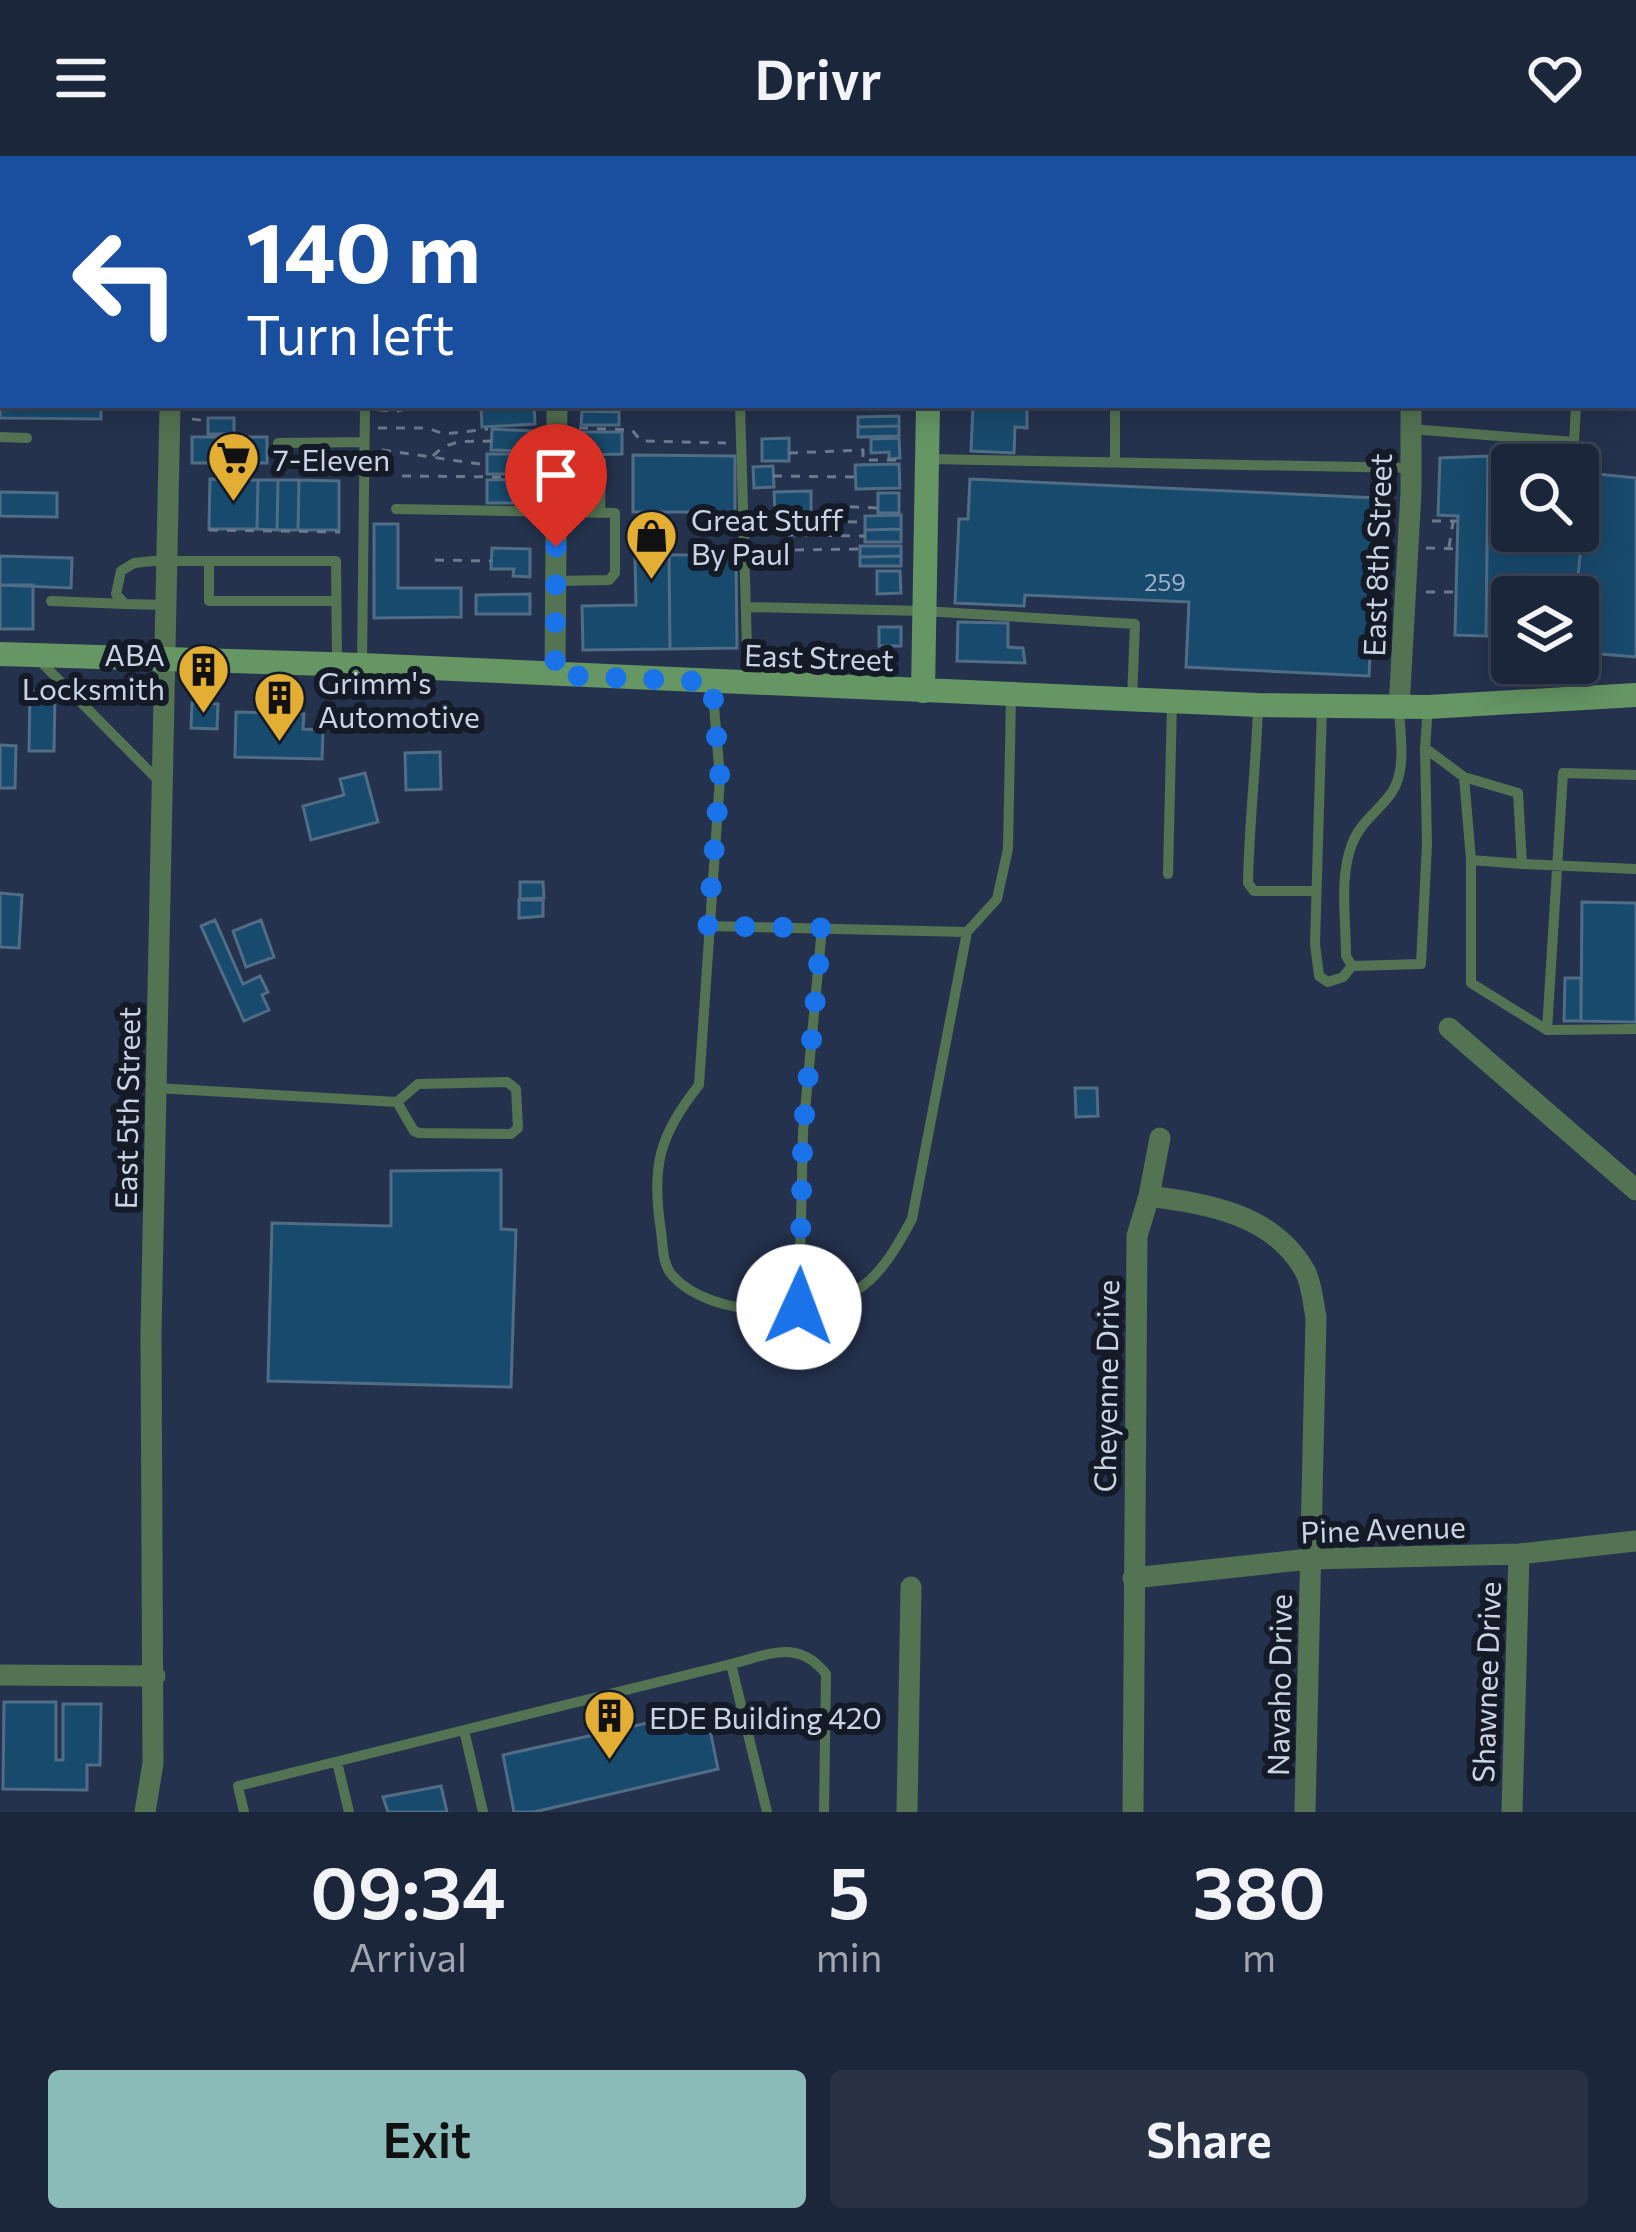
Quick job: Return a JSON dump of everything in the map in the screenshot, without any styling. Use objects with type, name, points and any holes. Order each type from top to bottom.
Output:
[{"type":"main road","points":[[923,691],[919,459],[928,408]]},
{"type":"main road","name":"East Street","points":[[0,654],[1258,705],[1400,708],[1636,695]]},
{"type":"street","name":"East 5th Street","points":[[146,1812],[153,1763],[155,1676],[151,1334],[170,408]]},
{"type":"street","points":[[555,675],[557,408]]},
{"type":"street","name":"East 8th Street","points":[[1400,708],[1411,417]]},
{"type":"street","points":[[1449,1028],[1636,1190]]},
{"type":"street","name":"Cheyenne Drive","points":[[1133,1578],[1137,1236],[1160,1138]]},
{"type":"street","points":[[1149,1196],[1201,1203],[1246,1217],[1276,1235],[1306,1273],[1316,1317],[1310,1559]]},
{"type":"street","name":"Pine Avenue","points":[[1133,1578],[1310,1559],[1519,1554],[1636,1541]]},
{"type":"street","name":"Shawnee Drive","points":[[1512,1812],[1519,1554]]},
{"type":"street","name":"Navaho Drive","points":[[1305,1812],[1310,1559]]},
{"type":"street","points":[[1132,1812],[1133,1578]]},
{"type":"street","points":[[907,1812],[911,1587]]},
{"type":"street","points":[[0,1676],[155,1676]]},
{"type":"lane","points":[[350,665],[365,408]]},
{"type":"lane","points":[[740,408],[748,683]]},
{"type":"lane","points":[[1115,408],[1115,460]]},
{"type":"lane","points":[[1411,417],[1574,442],[1576,408]]},
{"type":"lane","points":[[0,437],[27,438]]},
{"type":"lane","points":[[278,443],[364,441]]},
{"type":"lane","points":[[919,459],[1411,468]]},
{"type":"lane","points":[[600,513],[601,461]]},
{"type":"lane","points":[[396,508],[616,513],[615,573],[609,580],[556,581]]},
{"type":"lane","points":[[125,604],[116,594],[121,571],[143,561],[336,562],[337,601],[350,665]]},
{"type":"lane","points":[[209,563],[209,601],[337,601]]},
{"type":"lane","points":[[51,601],[166,604]]},
{"type":"lane","points":[[746,607],[924,611],[1135,624],[1132,700]]},
{"type":"lane","points":[[34,656],[163,784]]},
{"type":"lane","points":[[712,682],[720,778],[699,1085],[674,1117],[656,1160],[667,1270],[690,1293],[736,1309],[821,1306],[867,1283],[892,1255],[912,1219],[967,932],[997,899],[1008,849],[1011,696]]},
{"type":"lane","points":[[1168,874],[1172,702]]},
{"type":"lane","points":[[1258,705],[1248,883],[1254,891],[1316,891]]},
{"type":"lane","points":[[1322,706],[1316,891],[1318,976],[1328,982],[1352,965],[1421,964],[1428,707]]},
{"type":"lane","points":[[1352,965],[1346,956],[1351,846],[1360,827],[1395,788],[1401,768],[1400,708]]},
{"type":"lane","points":[[1425,748],[1464,777],[1518,793],[1522,863]]},
{"type":"lane","points":[[1547,1030],[1564,773],[1636,775]]},
{"type":"lane","points":[[1464,777],[1471,860],[1471,983],[1547,1030],[1636,1029]]},
{"type":"lane","points":[[1471,860],[1636,869]]},
{"type":"lane","points":[[708,926],[967,932]]},
{"type":"lane","points":[[799,1307],[803,1132],[822,928]]},
{"type":"lane","points":[[156,1088],[397,1102],[418,1084],[507,1082],[516,1089],[518,1129],[511,1134],[419,1133],[397,1102]]},
{"type":"lane","points":[[244,1812],[238,1786],[790,1651],[813,1658],[826,1674],[824,1812]]},
{"type":"lane","points":[[730,1664],[767,1812]]},
{"type":"lane","points":[[464,1730],[483,1812]]},
{"type":"lane","points":[[337,1762],[349,1812]]},
{"type":"path","points":[[373,408],[410,408]]},
{"type":"path","points":[[190,418],[208,422]]},
{"type":"path","points":[[364,441],[427,428],[444,434],[488,428]]},
{"type":"path","points":[[577,428],[632,430],[641,441],[742,444]]},
{"type":"path","points":[[364,441],[487,465]]},
{"type":"path","points":[[433,456],[443,446],[460,441],[491,441]]},
{"type":"path","points":[[789,453],[863,450],[863,460],[919,459]]},
{"type":"path","points":[[402,476],[503,480]]},
{"type":"path","points":[[773,476],[856,477]]},
{"type":"path","points":[[832,506],[878,508]]},
{"type":"path","points":[[794,521],[865,522]]},
{"type":"path","points":[[1424,521],[1455,521],[1449,549]]},
{"type":"path","points":[[209,530],[340,532]]},
{"type":"path","points":[[787,536],[865,536]]},
{"type":"path","points":[[1424,548],[1457,549]]},
{"type":"path","points":[[795,550],[860,549]]},
{"type":"path","points":[[435,560],[491,561]]},
{"type":"path","points":[[1424,592],[1456,592]]},
{"type":"building","points":[[0,408],[101,408],[101,419],[0,418]]},
{"type":"building","points":[[481,408],[534,408],[535,424],[482,427]]},
{"type":"building","points":[[973,408],[1027,408],[1027,428],[1015,427],[1014,453],[971,451]]},
{"type":"building","points":[[582,411],[619,412],[619,425],[581,425]]},
{"type":"building","points":[[899,416],[899,426],[858,427],[858,417]]},
{"type":"building","points":[[208,418],[234,418],[234,434],[208,434]]},
{"type":"building","points":[[899,426],[899,436],[858,437],[858,427]]},
{"type":"building","points":[[492,429],[531,431],[531,451],[491,450]]},
{"type":"building","points":[[582,432],[622,432],[622,454],[582,455]]},
{"type":"building","points":[[192,437],[267,437],[267,463],[192,463]]},
{"type":"building","points":[[789,438],[789,461],[762,461],[762,439]]},
{"type":"building","points":[[899,438],[900,458],[889,459],[889,452],[871,453],[871,439]]},
{"type":"building","points":[[487,454],[530,454],[530,474],[487,474]]},
{"type":"building","points":[[633,455],[735,456],[735,512],[633,512]]},
{"type":"building","points":[[1488,456],[1486,636],[1455,635],[1458,516],[1438,515],[1440,458]]},
{"type":"building","points":[[1488,463],[1491,552],[1580,552],[1578,576],[1491,576],[1491,636],[1486,636]]},
{"type":"building","points":[[899,464],[900,488],[856,489],[855,465]]},
{"type":"building","points":[[773,466],[774,487],[754,488],[753,467]]},
{"type":"building","points":[[1599,474],[1636,478],[1636,657],[1599,654],[1599,576],[1578,576],[1580,552],[1599,552]]},
{"type":"building","name":"7-Eleven","points":[[210,479],[258,480],[257,529],[209,529]]},
{"type":"building","points":[[531,479],[531,503],[487,503],[487,480]]},
{"type":"building","points":[[970,479],[1377,498],[1369,676],[1186,667],[1189,602],[1025,595],[1024,606],[955,603],[959,519],[968,519]]},
{"type":"building","points":[[258,480],[278,480],[277,530],[257,529]]},
{"type":"building","points":[[278,480],[299,480],[298,530],[277,530]]},
{"type":"building","points":[[299,480],[339,481],[339,530],[298,530]]},
{"type":"building","points":[[811,491],[811,511],[775,512],[774,492]]},
{"type":"building","points":[[0,492],[57,493],[57,517],[0,516]]},
{"type":"building","points":[[878,493],[899,493],[899,513],[878,513]]},
{"type":"building","points":[[901,515],[901,529],[865,530],[865,516]]},
{"type":"building","points":[[374,524],[398,524],[398,588],[461,588],[461,617],[374,618]]},
{"type":"building","points":[[901,529],[901,542],[865,542],[865,530]]},
{"type":"building","points":[[860,546],[901,546],[901,556],[860,557]]},
{"type":"building","points":[[492,548],[530,549],[530,577],[513,576],[514,569],[491,569]]},
{"type":"building","points":[[669,555],[736,555],[737,648],[670,649]]},
{"type":"building","name":"Great Stuff By Paul","points":[[669,555],[670,649],[583,650],[582,606],[636,605],[635,556]]},
{"type":"building","points":[[0,556],[72,558],[71,588],[0,585]]},
{"type":"building","points":[[901,556],[901,566],[860,566],[860,557]]},
{"type":"building","points":[[877,571],[900,571],[901,593],[877,594]]},
{"type":"building","points":[[0,585],[33,585],[33,629],[0,629]]},
{"type":"building","points":[[530,594],[530,614],[476,614],[476,595]]},
{"type":"building","points":[[958,622],[1008,623],[1008,647],[1023,648],[1025,663],[957,661]]},
{"type":"building","points":[[879,627],[901,627],[901,646],[879,646]]},
{"type":"building","points":[[30,691],[55,691],[54,751],[29,751]]},
{"type":"building","name":"ABA Locksmith","points":[[192,703],[218,704],[217,729],[191,728]]},
{"type":"building","name":"Grimm's Automotive","points":[[236,712],[304,714],[303,729],[323,730],[322,759],[235,757]]},
{"type":"building","points":[[0,745],[16,746],[15,788],[0,788]]},
{"type":"building","points":[[440,752],[441,789],[406,790],[405,753]]},
{"type":"building","points":[[365,773],[378,822],[311,840],[303,806],[344,795],[340,779]]},
{"type":"building","points":[[520,882],[543,882],[544,898],[520,899]]},
{"type":"building","points":[[0,893],[22,895],[19,948],[0,947]]},
{"type":"building","points":[[519,900],[543,900],[543,916],[519,918]]},
{"type":"building","points":[[1582,902],[1636,903],[1636,1022],[1581,1021]]},
{"type":"building","points":[[215,920],[243,984],[260,976],[268,992],[262,995],[269,1010],[244,1021],[201,926]]},
{"type":"building","points":[[261,920],[274,957],[246,967],[233,931]]},
{"type":"building","points":[[1565,978],[1581,978],[1581,1021],[1564,1021]]},
{"type":"building","points":[[1075,1088],[1097,1088],[1098,1116],[1076,1117]]},
{"type":"building","points":[[501,1170],[501,1229],[516,1230],[511,1387],[268,1381],[272,1223],[391,1226],[391,1171]]},
{"type":"building","points":[[4,1702],[56,1702],[56,1760],[63,1760],[63,1704],[101,1704],[100,1765],[87,1765],[87,1790],[3,1789]]},
{"type":"building","name":"EDE Building 420","points":[[706,1710],[718,1769],[534,1812],[514,1812],[503,1755]]},
{"type":"building","points":[[441,1786],[447,1812],[388,1812],[383,1797]]},
{"type":"place","name":"7-Eleven","points":[[234,504]]},
{"type":"place","name":"Great Stuff By Paul","points":[[652,581]]},
{"type":"place","name":"ABA Locksmith","points":[[204,716]]},
{"type":"place","name":"Grimm's Automotive","points":[[279,744]]},
{"type":"place","name":"EDE Building 420","points":[[610,1762]]},
{"type":"route","points":[[556,547],[555,675],[712,682],[720,778],[708,926],[822,928],[803,1132],[799,1307]]}]
